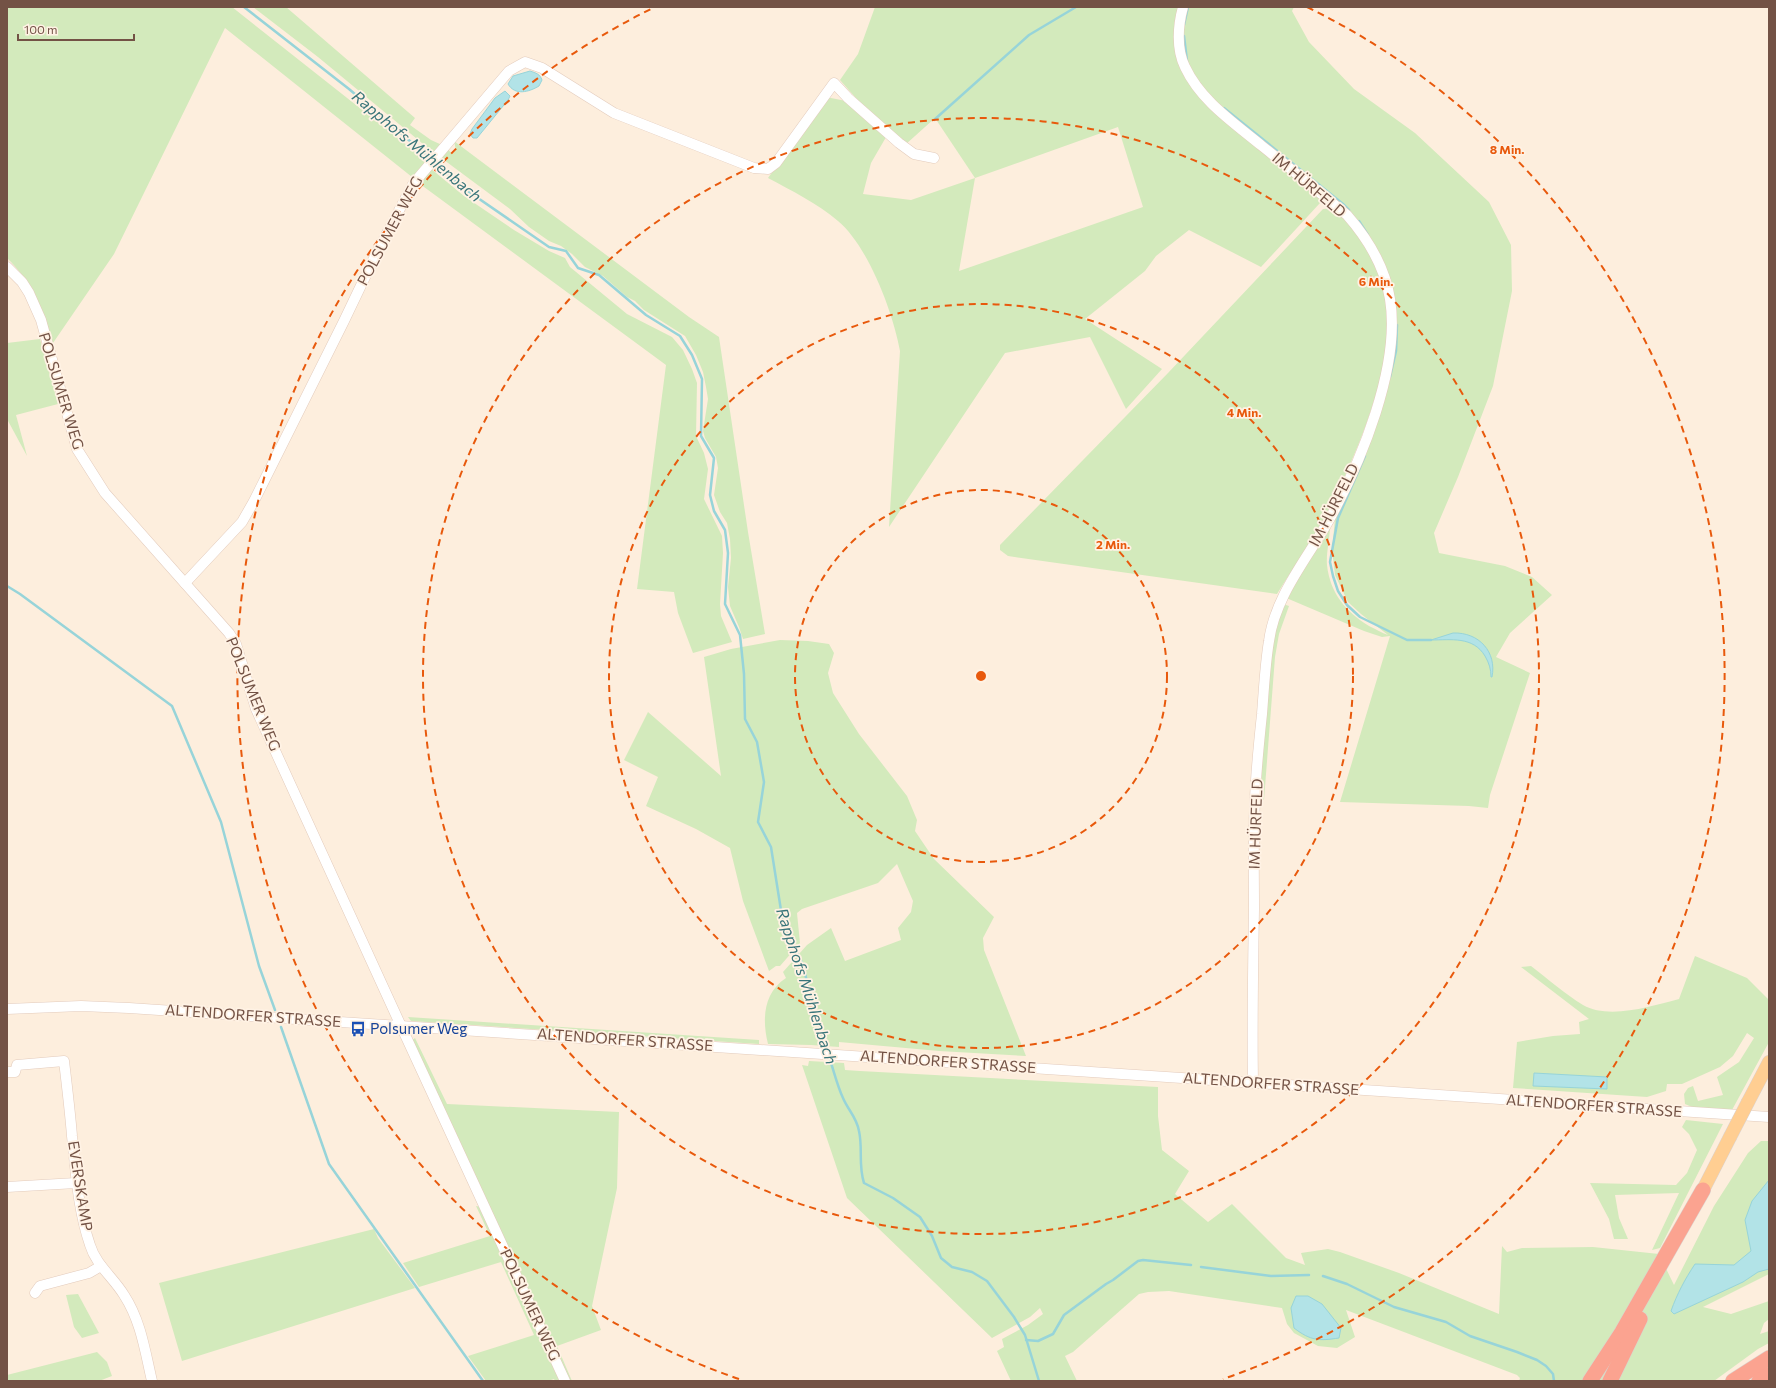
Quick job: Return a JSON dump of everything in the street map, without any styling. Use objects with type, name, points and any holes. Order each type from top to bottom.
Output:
[{"type":"highway","points":[[1590,1381],[1622,1332],[1703,1190]]},
{"type":"highway","points":[[1610,1381],[1703,1190]]},
{"type":"highway","points":[[1733,1381],[1769,1358]]},
{"type":"highway","points":[[1759,1381],[1769,1375]]},
{"type":"main road","points":[[1703,1190],[1769,1062]]},
{"type":"street","name":"IM HÜRFELD","points":[[1183,7],[1180,19],[1179,43],[1184,65],[1197,88],[1216,108],[1347,215],[1372,249],[1383,273],[1390,297],[1393,324],[1384,381],[1364,445],[1330,519],[1282,598],[1272,622],[1266,665],[1255,800],[1253,1082]]},
{"type":"street","name":"POLSUMER WEG","points":[[185,583],[242,522],[344,321],[377,252],[413,184],[509,71],[525,62],[542,68],[614,113],[754,168],[768,168],[776,163],[834,83],[848,98],[899,143],[914,154],[934,158]]},
{"type":"street","name":"POLSUMER WEG","points":[[7,267],[22,282],[29,293],[41,320],[77,449],[105,493],[229,633],[236,644],[256,708],[401,1026],[566,1381]]},
{"type":"street","name":"ALTENDORFER STRASSE","points":[[7,1009],[81,1006],[129,1008],[811,1052],[1510,1101],[1769,1117]]},
{"type":"street","name":"EVERSKAMP","points":[[7,1072],[15,1072],[17,1065],[64,1061],[76,1183],[82,1220],[90,1247],[101,1266],[123,1293],[134,1312],[141,1332],[152,1381]]},
{"type":"street","points":[[7,1187],[76,1183]]},
{"type":"street","points":[[35,1293],[40,1286],[89,1273],[101,1266]]},
{"type":"green space","points":[[7,7],[232,7],[413,150],[425,163],[412,177],[225,28],[114,254],[53,343],[36,297],[16,267],[7,258]]},
{"type":"green space","points":[[253,7],[286,7],[415,118],[410,125],[431,140],[442,145],[434,153],[318,57]]},
{"type":"green space","points":[[875,7],[1179,7],[1175,44],[1178,61],[1186,79],[1320,197],[1320,203],[1261,267],[1189,230],[1156,256],[1145,271],[1085,319],[1162,369],[1126,409],[1090,337],[1005,353],[889,527],[900,351],[892,318],[878,281],[869,263],[849,232],[838,221],[822,209],[768,178],[826,97],[862,105],[840,80],[858,54]],"holes":[[[935,118],[975,178],[911,200],[863,194],[871,163],[889,132],[905,145]],[[1118,127],[1143,207],[959,271],[975,178]]]},
{"type":"green space","points":[[1186,7],[1294,7],[1292,11],[1309,42],[1354,89],[1415,133],[1489,202],[1511,245],[1512,291],[1493,386],[1458,477],[1434,533],[1439,553],[1505,566],[1532,577],[1552,595],[1510,633],[1496,657],[1530,673],[1490,795],[1488,808],[1469,806],[1340,802],[1390,636],[1382,637],[1364,631],[1284,597],[1330,525],[1327,565],[1332,584],[1340,601],[1361,621],[1388,635],[1348,602],[1335,575],[1332,550],[1335,519],[1351,482],[1384,395],[1392,296],[1366,234],[1230,116],[1198,84],[1186,62],[1181,32]]},
{"type":"green space","points":[[454,141],[689,317],[719,337],[765,634],[743,639],[730,606],[728,587],[731,558],[730,539],[727,523],[720,512],[714,495],[718,468],[716,457],[705,438],[703,431],[708,399],[706,387],[703,372],[696,355],[685,336],[644,310],[603,276],[585,267],[572,254],[561,246],[549,241],[529,227],[510,209],[440,157],[447,148],[452,154],[456,150]]},
{"type":"green space","points":[[430,168],[464,196],[514,230],[549,251],[565,258],[570,267],[627,314],[672,337],[683,350],[697,383],[696,436],[704,453],[708,469],[704,499],[722,536],[723,553],[720,604],[721,616],[732,642],[693,653],[678,613],[674,592],[637,589],[666,365],[420,184]]},
{"type":"green space","points":[[1334,208],[1348,220],[1358,233],[1373,257],[1378,270],[1387,298],[1389,311],[1386,349],[1382,374],[1366,425],[1346,475],[1319,529],[1277,594],[1008,556],[1000,550],[1000,545],[1168,373],[1323,209]]},
{"type":"green space","points":[[40,339],[58,404],[16,415],[27,456],[7,419],[7,343]]},
{"type":"green space","points":[[1283,604],[1289,606],[1279,634],[1275,657],[1264,800],[1257,800],[1270,648]]},
{"type":"green space","points":[[780,640],[808,641],[829,644],[834,653],[828,673],[833,693],[859,734],[907,796],[917,820],[915,831],[934,859],[994,917],[983,938],[984,950],[1026,1056],[939,1051],[839,1042],[839,1047],[768,1044],[765,1017],[769,999],[778,984],[786,978],[783,972],[807,945],[831,928],[845,961],[901,940],[898,928],[911,912],[913,901],[897,864],[878,883],[802,909],[797,913],[800,943],[780,966],[776,966],[769,971],[743,901],[730,848],[696,829],[646,806],[658,777],[624,760],[648,712],[721,776],[704,657],[731,649]]},
{"type":"green space","points":[[1695,956],[1747,978],[1769,1000],[1769,1042],[1732,1110],[1692,1107],[1685,1104],[1684,1094],[1688,1088],[1693,1086],[1698,1101],[1723,1095],[1717,1077],[1739,1062],[1754,1038],[1747,1033],[1733,1056],[1720,1067],[1682,1084],[1667,1084],[1666,1091],[1647,1097],[1513,1088],[1517,1042],[1553,1036],[1580,1034],[1579,1022],[1589,1019],[1521,967],[1531,966],[1583,1005],[1593,1009],[1618,1012],[1644,1008],[1679,999]]},
{"type":"green space","points":[[408,1017],[759,1040],[759,1044],[411,1021]]},
{"type":"green space","points":[[415,1038],[447,1104],[619,1112],[617,1188],[592,1306],[601,1330],[557,1346],[572,1381],[568,1381],[411,1041]]},
{"type":"green space","points":[[809,1061],[844,1063],[845,1070],[1158,1087],[1158,1116],[1162,1150],[1189,1171],[1175,1194],[1208,1222],[1232,1204],[1286,1258],[1305,1265],[1301,1253],[1328,1249],[1340,1252],[1399,1273],[1499,1314],[1502,1246],[1507,1252],[1522,1248],[1593,1247],[1659,1254],[1674,1285],[1714,1206],[1748,1153],[1761,1141],[1769,1141],[1769,1274],[1703,1307],[1731,1314],[1769,1301],[1769,1319],[1764,1323],[1760,1334],[1769,1331],[1769,1343],[1758,1349],[1714,1381],[1519,1381],[1520,1378],[1517,1375],[1346,1310],[1355,1337],[1337,1348],[1318,1346],[1294,1333],[1287,1324],[1282,1308],[1169,1291],[1148,1292],[1139,1294],[1073,1352],[1065,1356],[1077,1381],[1011,1381],[997,1351],[1004,1347],[1002,1339],[1028,1325],[1043,1314],[1040,1308],[1030,1317],[992,1338],[847,1198],[802,1065],[808,1066]]},
{"type":"green space","points":[[1686,1120],[1723,1124],[1660,1248],[1652,1250],[1679,1193],[1615,1195],[1619,1218],[1628,1239],[1614,1239],[1609,1219],[1590,1183],[1676,1185],[1687,1173],[1697,1150],[1689,1134],[1682,1127]]},
{"type":"green space","points":[[476,1206],[481,1207],[561,1381],[555,1381],[554,1379],[548,1381],[486,1381],[468,1356],[534,1335],[501,1262],[419,1287],[403,1263],[490,1236]]},
{"type":"green space","points":[[374,1229],[378,1238],[415,1288],[182,1361],[159,1283]]},
{"type":"green space","points":[[78,1294],[99,1333],[82,1338],[74,1327],[66,1295]]},
{"type":"green space","points":[[97,1352],[107,1362],[112,1376],[99,1381],[7,1381],[7,1375]]},
{"type":"water","points":[[530,71],[540,76],[542,80],[539,86],[522,92],[514,90],[508,84],[513,76]]},
{"type":"water","points":[[505,91],[510,96],[508,100],[477,138],[473,138],[470,134],[472,129],[495,98]]},
{"type":"water","points":[[1453,633],[1471,636],[1484,645],[1492,659],[1492,677],[1488,661],[1480,650],[1474,645],[1461,640],[1431,640]]},
{"type":"water","points":[[1534,1073],[1607,1077],[1607,1089],[1533,1086]]},
{"type":"water","points":[[1769,1180],[1769,1269],[1758,1272],[1743,1282],[1674,1314],[1671,1311],[1676,1299],[1695,1264],[1734,1265],[1751,1251],[1745,1220],[1752,1201]]},
{"type":"water","points":[[1296,1296],[1308,1296],[1322,1304],[1341,1328],[1339,1338],[1320,1340],[1310,1338],[1294,1328],[1291,1308]]},
{"type":"waterway","name":"Rapphofs Mühlenbach","points":[[244,7],[349,89],[431,159]]},
{"type":"waterway","points":[[934,120],[1029,35],[1076,7]]},
{"type":"waterway","points":[[1184,25],[1188,7]]},
{"type":"waterway","points":[[1184,36],[1187,61]]},
{"type":"waterway","points":[[1224,108],[1349,210]]},
{"type":"waterway","name":"Rapphofs Mühlenbach","points":[[435,163],[459,185],[549,247],[566,251],[578,268],[599,275],[646,315],[680,336],[692,355],[702,379],[701,436],[714,458],[710,495],[714,511],[725,530],[728,553],[725,604],[740,635],[744,674],[745,719],[757,742],[764,782],[758,822],[771,847],[783,923],[803,965],[812,1003],[828,1052]]},
{"type":"waterway","points":[[1359,221],[1368,235]]},
{"type":"waterway","points":[[1390,377],[1396,351],[1397,325]]},
{"type":"waterway","points":[[1365,456],[1338,518],[1330,562],[1338,591],[1347,605],[1360,617],[1407,640],[1431,640]]},
{"type":"waterway","points":[[7,586],[172,706],[221,822],[259,966],[275,1010]]},
{"type":"waterway","points":[[281,1027],[329,1164],[483,1381]]},
{"type":"waterway","name":"Rapphofs Mühlenbach","points":[[829,1057],[841,1093],[858,1126],[861,1144],[861,1169],[864,1183],[893,1198],[920,1217],[932,1236],[941,1258],[952,1267],[972,1272],[987,1281],[1014,1317],[1025,1335],[1039,1381]]},
{"type":"waterway","points":[[1026,1340],[1038,1341],[1053,1334],[1064,1315],[1138,1261],[1143,1260],[1191,1265]]},
{"type":"waterway","points":[[1201,1267],[1271,1276],[1309,1275]]},
{"type":"waterway","points":[[1323,1276],[1347,1284],[1394,1307],[1446,1322],[1470,1336],[1537,1360],[1546,1366],[1553,1374],[1554,1381]]},
{"type":"place","name":"Polsumer Weg","points":[[358,1029]]}]
